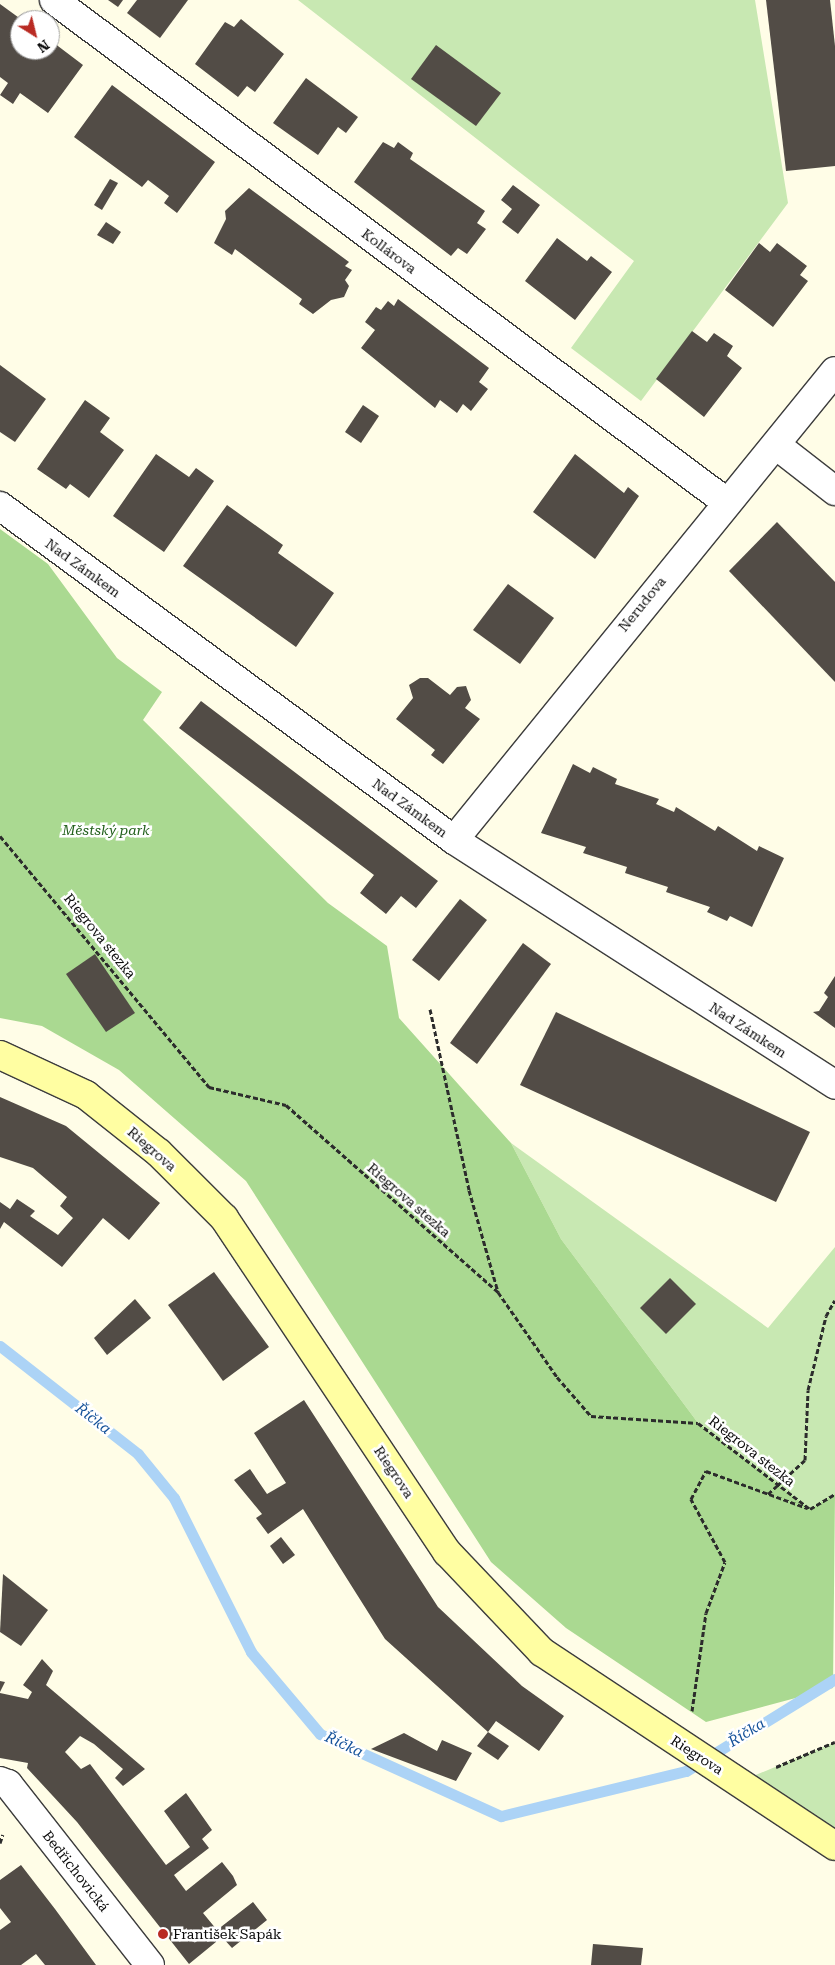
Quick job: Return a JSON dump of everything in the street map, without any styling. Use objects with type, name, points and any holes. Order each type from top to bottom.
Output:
[{"type":"street","name":"Kollárova","points":[[54,0],[725,501]]},
{"type":"street","name":"Nerudova","points":[[454,840],[725,501],[776,445],[835,371]]},
{"type":"street","points":[[776,445],[835,491]]},
{"type":"street","name":"Nad Zámkem","points":[[0,506],[454,840],[835,1086]]},
{"type":"street","name":"Riegrova","points":[[0,1055],[86,1095],[159,1152],[224,1218],[447,1552],[542,1652],[835,1846]]},
{"type":"street","name":"Bedřichovická","points":[[0,1781],[8,1784],[150,1965]]},
{"type":"path","name":"Riegrova stezka","points":[[0,836],[209,1087],[286,1105],[498,1292],[557,1377],[591,1416],[698,1423],[810,1509]]},
{"type":"path","points":[[430,1009],[469,1190],[498,1292]]},
{"type":"path","points":[[768,1494],[805,1460],[808,1390],[826,1316],[835,1300]]},
{"type":"path","points":[[687,1748],[706,1613],[725,1562],[691,1499],[706,1471],[810,1509],[835,1494]]},
{"type":"path","points":[[739,1782],[835,1742]]},
{"type":"green space","points":[[298,0],[755,0],[788,203],[641,401],[571,348],[634,261]]},
{"type":"green space","name":"Městský park","points":[[0,529],[48,564],[117,658],[162,692],[143,720],[328,903],[387,946],[399,1018],[511,1143],[561,1239],[698,1423],[810,1509],[835,1494],[833,1688],[706,1722],[566,1628],[491,1562],[246,1181],[119,1070],[42,1026],[0,1018]]},
{"type":"green space","points":[[511,1143],[768,1328],[835,1247],[835,1494],[810,1509],[698,1423],[561,1239]]},
{"type":"green space","points":[[835,1742],[835,1846],[739,1782]]},
{"type":"building","points":[[108,0],[123,0],[118,7]]},
{"type":"building","points":[[137,0],[188,0],[160,38],[127,13]]},
{"type":"building","points":[[766,0],[830,0],[835,46],[835,166],[786,171]]},
{"type":"building","points":[[0,4],[10,11],[10,60],[60,60],[60,48],[83,65],[48,113],[20,93],[13,104],[0,95],[8,83],[0,77]]},
{"type":"building","points":[[241,19],[284,54],[255,92],[247,86],[238,97],[195,64],[225,22],[234,27]]},
{"type":"building","points":[[436,45],[501,93],[476,126],[411,79]]},
{"type":"building","points":[[306,78],[358,117],[346,133],[338,127],[318,155],[273,123]]},
{"type":"building","points":[[112,85],[215,162],[177,213],[164,203],[169,196],[148,180],[142,187],[74,137]]},
{"type":"building","points":[[383,142],[394,148],[398,142],[413,153],[410,159],[485,211],[477,223],[486,229],[467,254],[458,248],[451,256],[354,182]]},
{"type":"building","points":[[110,179],[118,183],[102,210],[94,205]]},
{"type":"building","points":[[513,185],[540,205],[518,234],[502,222],[512,209],[501,200]]},
{"type":"building","points":[[249,188],[349,262],[345,266],[352,270],[345,280],[349,286],[344,297],[331,300],[313,314],[299,304],[302,299],[235,249],[232,255],[214,243],[226,219],[225,211]]},
{"type":"building","points":[[106,222],[121,232],[113,244],[97,235]]},
{"type":"building","points":[[557,238],[587,261],[591,256],[612,272],[575,320],[525,281]]},
{"type":"building","points":[[759,243],[770,252],[777,243],[807,266],[800,275],[808,281],[773,327],[725,290]]},
{"type":"building","points":[[398,299],[489,368],[479,382],[488,389],[471,411],[463,404],[457,413],[440,400],[435,408],[361,348],[375,330],[365,322],[376,307],[381,310],[388,301],[394,306]]},
{"type":"building","points":[[692,331],[707,342],[714,333],[733,346],[727,356],[742,368],[704,417],[656,379]]},
{"type":"building","points":[[0,365],[46,399],[15,442],[0,432]]},
{"type":"building","points":[[85,400],[110,418],[100,432],[124,450],[89,498],[70,484],[66,489],[37,469]]},
{"type":"building","points":[[363,405],[379,416],[361,443],[345,432]]},
{"type":"building","points":[[156,454],[189,477],[196,468],[214,481],[164,552],[113,516]]},
{"type":"building","points":[[575,454],[624,493],[628,487],[639,496],[595,559],[533,512]]},
{"type":"building","points":[[227,505],[283,545],[278,553],[334,593],[296,647],[183,566]]},
{"type":"building","points":[[777,522],[835,582],[835,682],[729,571]]},
{"type":"building","points":[[508,584],[554,618],[520,664],[473,630]]},
{"type":"building","points":[[420,678],[428,678],[450,695],[457,687],[466,686],[471,700],[465,708],[480,719],[443,764],[431,755],[435,750],[396,719],[413,698],[409,685]]},
{"type":"building","points":[[201,701],[438,881],[416,908],[401,896],[386,914],[360,893],[374,875],[179,728]]},
{"type":"building","points":[[573,764],[590,773],[593,767],[617,779],[615,784],[659,799],[656,804],[674,812],[676,807],[715,831],[718,826],[757,851],[759,846],[784,858],[752,927],[730,916],[727,921],[707,912],[710,907],[666,892],[668,887],[625,873],[627,867],[583,853],[586,847],[541,833]]},
{"type":"building","points":[[460,899],[487,920],[439,981],[412,960]]},
{"type":"building","points":[[523,943],[551,964],[477,1064],[450,1043]]},
{"type":"building","points":[[95,954],[135,1013],[106,1032],[66,974]]},
{"type":"building","points":[[835,976],[835,1028],[813,1012],[819,1011],[828,997],[824,993]]},
{"type":"building","points":[[556,1012],[810,1132],[776,1202],[520,1085]]},
{"type":"building","points":[[0,1097],[66,1126],[160,1203],[129,1240],[103,1218],[62,1267],[4,1222],[0,1229],[0,1202],[10,1209],[17,1199],[35,1211],[30,1216],[58,1235],[73,1218],[60,1206],[67,1197],[33,1168],[0,1157]]},
{"type":"building","points":[[214,1272],[269,1347],[223,1381],[168,1305]]},
{"type":"building","points":[[670,1278],[696,1304],[666,1334],[640,1308]]},
{"type":"building","points":[[135,1299],[151,1318],[107,1355],[94,1338]]},
{"type":"building","points":[[304,1400],[438,1607],[522,1686],[564,1716],[539,1751],[496,1721],[488,1732],[385,1639],[303,1509],[268,1534],[256,1518],[262,1514],[234,1480],[250,1469],[267,1494],[286,1483],[254,1433]]},
{"type":"building","points":[[281,1537],[295,1555],[283,1564],[270,1546]]},
{"type":"building","points":[[3,1574],[48,1610],[21,1646],[0,1632]]},
{"type":"building","points":[[42,1659],[53,1671],[46,1685],[145,1769],[123,1786],[115,1778],[123,1769],[94,1744],[80,1736],[65,1752],[81,1769],[90,1764],[166,1865],[190,1847],[164,1811],[186,1793],[212,1830],[202,1839],[209,1848],[174,1875],[186,1891],[222,1862],[233,1876],[237,1885],[203,1913],[217,1930],[253,1902],[267,1920],[232,1948],[222,1937],[189,1964],[77,1822],[27,1768],[28,1763],[0,1758],[0,1693],[28,1699],[32,1692],[23,1685]]},
{"type":"building","points":[[0,1681],[5,1682],[0,1692]]},
{"type":"building","points":[[488,1732],[509,1746],[498,1760],[477,1746]]},
{"type":"building","points":[[404,1733],[437,1751],[442,1740],[472,1753],[456,1781],[371,1749]]},
{"type":"building","points":[[21,1865],[96,1965],[45,1965],[36,1954],[21,1965],[0,1965],[0,1930],[11,1922],[0,1908],[0,1880]]},
{"type":"building","points":[[593,1944],[643,1948],[641,1965],[591,1965]]},
{"type":"waterway","name":"Říčka","points":[[0,1346],[138,1454],[174,1498],[251,1652],[320,1734],[501,1816],[686,1771],[835,1679]]},
{"type":"place","name":"František Sapák","points":[[163,1934]]}]
